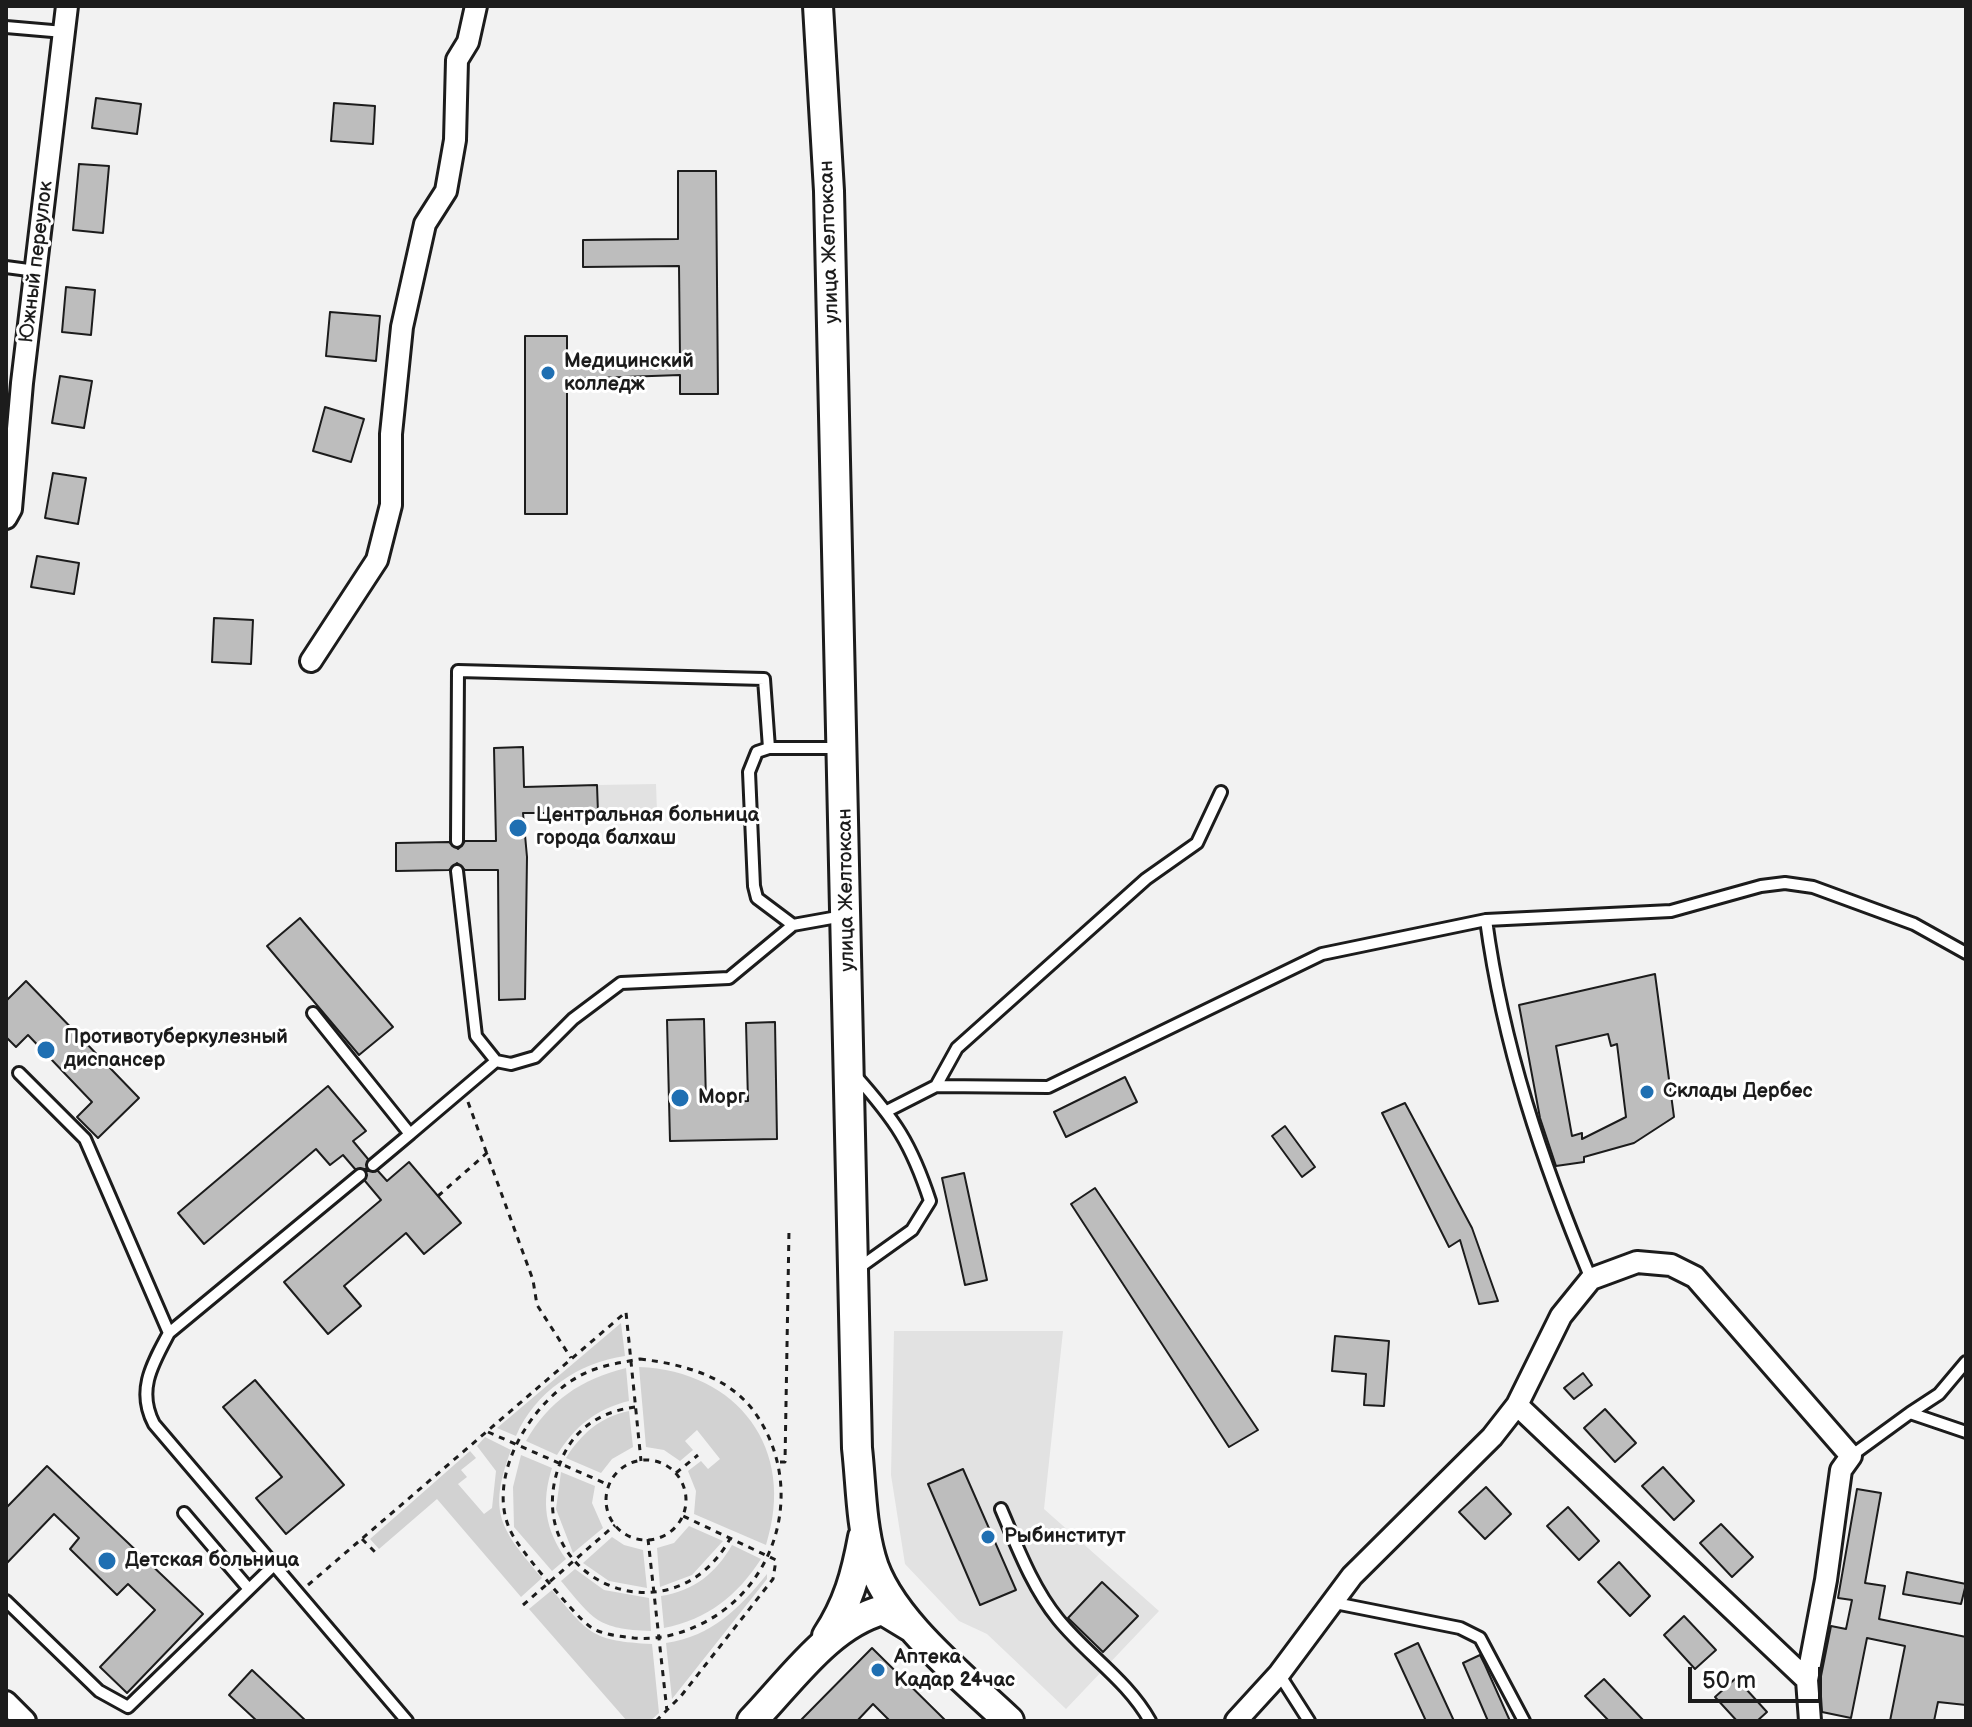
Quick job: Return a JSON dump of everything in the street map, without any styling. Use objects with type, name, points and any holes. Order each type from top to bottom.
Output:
[{"type":"main road","name":"улица Желтоксан","points":[[818,6],[830,207],[857,1448],[864,1529],[871,1561],[915,1630],[1009,1721]]},
{"type":"main road","points":[[763,1717],[816,1654],[842,1613],[855,1583],[864,1529]]},
{"type":"main road","points":[[816,1654],[850,1624],[883,1610],[915,1630]]},
{"type":"street","name":"Южный переулок","points":[[6,518],[11,509],[67,6]]},
{"type":"street","points":[[311,661],[377,560],[391,505],[391,434],[402,327],[425,224],[446,191],[455,140],[457,60],[468,42],[476,6]]},
{"type":"street","points":[[1236,1721],[1279,1674],[1335,1603],[1352,1576],[1492,1437],[1517,1405],[1561,1316],[1591,1279],[1637,1262],[1671,1265],[1695,1277],[1851,1456],[1841,1470],[1826,1580],[1807,1680],[1810,1721]]},
{"type":"street","points":[[1517,1405],[1807,1680]]},
{"type":"street","points":[[6,1702],[25,1721]]},
{"type":"lane","points":[[6,27],[64,32]]},
{"type":"lane","points":[[6,267],[36,271]]},
{"type":"lane","points":[[457,841],[458,671],[764,679],[769,748]]},
{"type":"lane","points":[[793,925],[757,898],[749,772],[757,752],[769,748],[843,748]]},
{"type":"lane","points":[[936,1086],[957,1048],[1146,879],[1197,843],[1221,792]]},
{"type":"lane","points":[[457,871],[476,1036],[496,1061],[511,1064],[535,1057],[573,1019],[621,983],[729,978],[793,925],[847,915]]},
{"type":"lane","points":[[887,1111],[936,1086],[1048,1087],[1322,954],[1486,920],[1671,911],[1703,905],[1761,886],[1785,883],[1813,887],[1914,924],[1966,953]]},
{"type":"lane","points":[[1486,920],[1496,996],[1516,1074],[1550,1180],[1591,1279]]},
{"type":"lane","points":[[313,1013],[410,1134]]},
{"type":"lane","points":[[373,1165],[496,1061]]},
{"type":"lane","points":[[850,1069],[887,1111],[915,1153],[930,1201],[912,1230],[855,1271]]},
{"type":"lane","points":[[19,1073],[85,1139],[169,1333]]},
{"type":"lane","points":[[360,1175],[169,1333],[150,1370],[145,1407],[166,1441],[407,1721]]},
{"type":"lane","points":[[1851,1456],[1939,1394],[1966,1362]]},
{"type":"lane","points":[[1910,1413],[1966,1432]]},
{"type":"lane","points":[[1001,1509],[1021,1556],[1058,1620],[1134,1695],[1150,1721]]},
{"type":"lane","points":[[184,1513],[248,1588]]},
{"type":"lane","points":[[6,1601],[99,1691],[128,1707],[275,1564]]},
{"type":"lane","points":[[1335,1603],[1460,1628],[1480,1638],[1524,1721]]},
{"type":"lane","points":[[1279,1674],[1309,1721]]},
{"type":"path","points":[[463,1091],[474,1111],[533,1280],[537,1305],[571,1358]]},
{"type":"path","points":[[438,1196],[488,1152]]},
{"type":"path","points":[[778,1463],[785,1462],[789,1230]]},
{"type":"path","points":[[315,1597],[306,1587],[626,1312],[641,1461]]},
{"type":"path","points":[[631,1361],[672,1363],[706,1374],[730,1389],[752,1409],[778,1463],[783,1493],[778,1529],[769,1556],[753,1584],[732,1606],[683,1632],[659,1638],[608,1634],[588,1626],[517,1544],[504,1522],[503,1493],[517,1446],[532,1415],[577,1377],[631,1361]]},
{"type":"path","points":[[635,1407],[617,1409],[588,1425],[560,1464],[551,1493],[551,1512],[555,1530],[574,1561],[606,1585],[627,1592],[675,1590],[710,1566],[731,1537]]},
{"type":"path","points":[[486,1431],[609,1485]]},
{"type":"path","points":[[676,1473],[698,1455]]},
{"type":"path","points":[[641,1461],[659,1462],[676,1473],[685,1490],[683,1516],[664,1535],[648,1539],[626,1534],[615,1525],[606,1501],[609,1485],[622,1468],[641,1461]]},
{"type":"path","points":[[656,1721],[773,1579],[776,1560],[683,1516]]},
{"type":"path","points":[[523,1605],[615,1525]]},
{"type":"path","points":[[362,1539],[377,1554]]},
{"type":"path","points":[[648,1539],[667,1711]]},
{"type":"shaded area","points":[[656,784],[657,812],[598,813],[598,785]]},
{"type":"shaded area","points":[[621,1323],[625,1356],[591,1365],[560,1382],[534,1406],[516,1436],[497,1428]]},
{"type":"shaded area","name":"Рыбинститут","points":[[894,1331],[1063,1331],[1044,1509],[1159,1611],[1066,1709],[987,1634],[959,1621],[905,1564],[891,1475]]},
{"type":"shaded area","points":[[639,1367],[674,1372],[705,1383],[731,1400],[751,1422],[766,1448],[773,1477],[774,1510],[766,1545],[694,1514],[696,1491],[688,1471],[701,1461],[708,1469],[720,1459],[697,1430],[685,1441],[693,1450],[680,1461],[664,1450],[646,1447]]},
{"type":"shaded area","points":[[626,1368],[629,1401],[587,1420],[557,1455],[526,1441],[545,1414],[568,1394],[595,1378]]},
{"type":"shaded area","points":[[629,1411],[633,1447],[612,1459],[601,1473],[566,1458],[592,1428]]},
{"type":"shaded area","points":[[485,1437],[511,1450],[500,1490],[502,1520],[516,1546],[542,1578],[521,1597],[437,1499],[379,1549],[370,1539],[470,1451],[476,1458],[461,1470],[467,1477],[458,1484],[484,1514],[492,1508],[496,1471],[477,1446]]},
{"type":"shaded area","points":[[521,1455],[552,1468],[547,1515],[553,1537],[566,1559],[552,1571],[514,1527],[513,1487]]},
{"type":"shaded area","points":[[561,1472],[595,1486],[592,1503],[603,1528],[573,1553],[556,1509]]},
{"type":"shaded area","points":[[689,1526],[723,1541],[692,1575],[660,1587],[657,1548],[674,1543]]},
{"type":"shaded area","points":[[612,1537],[624,1545],[643,1550],[647,1588],[609,1581],[583,1563]]},
{"type":"shaded area","points":[[732,1545],[761,1559],[752,1572],[731,1595],[708,1612],[664,1628],[661,1596],[684,1590],[703,1579],[719,1564]]},
{"type":"shaded area","points":[[575,1569],[604,1590],[649,1598],[651,1631],[619,1628],[598,1620],[561,1581]]},
{"type":"shaded area","points":[[767,1574],[767,1579],[672,1699],[666,1643],[697,1634],[723,1619],[746,1599]]},
{"type":"shaded area","points":[[552,1590],[575,1617],[593,1632],[616,1640],[652,1644],[659,1713],[650,1721],[627,1721],[529,1609]]},
{"type":"building","points":[[96,98],[141,104],[137,134],[92,128]]},
{"type":"building","points":[[334,103],[375,106],[373,144],[331,141]]},
{"type":"building","points":[[79,164],[109,166],[103,233],[73,230]]},
{"type":"building","points":[[678,171],[716,171],[718,394],[680,394],[680,375],[567,379],[567,514],[525,514],[525,336],[567,336],[567,362],[680,358],[679,266],[583,267],[583,240],[678,239]]},
{"type":"building","points":[[66,287],[95,290],[91,335],[62,332]]},
{"type":"building","points":[[330,312],[380,316],[376,361],[326,356]]},
{"type":"building","points":[[60,376],[92,381],[84,428],[52,423]]},
{"type":"building","points":[[325,407],[364,419],[351,462],[313,451]]},
{"type":"building","points":[[53,473],[86,478],[78,524],[45,518]]},
{"type":"building","points":[[37,556],[79,563],[74,594],[31,587]]},
{"type":"building","points":[[214,618],[253,620],[251,664],[212,662]]},
{"type":"building","points":[[523,747],[524,787],[597,785],[598,813],[523,813],[527,857],[525,999],[499,1000],[498,870],[465,870],[457,863],[449,870],[396,871],[396,843],[449,842],[458,849],[465,841],[496,841],[494,748]]},
{"type":"building","points":[[300,918],[393,1027],[359,1055],[267,946]]},
{"type":"building","name":"Склады Дербес","points":[[1655,974],[1674,1117],[1634,1143],[1584,1157],[1584,1162],[1556,1166],[1540,1118],[1519,1005]],"holes":[[[1608,1034],[1611,1046],[1617,1044],[1626,1117],[1582,1139],[1582,1133],[1572,1136],[1556,1046]]]},
{"type":"building","points":[[26,981],[139,1098],[98,1138],[77,1117],[92,1102],[28,1035],[16,1047],[6,1037],[6,1001]]},
{"type":"building","points":[[704,1019],[706,1102],[748,1101],[746,1023],[775,1022],[777,1139],[670,1141],[667,1020]]},
{"type":"building","points":[[1125,1077],[1137,1102],[1066,1137],[1054,1112]]},
{"type":"building","points":[[328,1086],[366,1131],[353,1141],[368,1159],[367,1171],[378,1171],[387,1181],[409,1162],[461,1223],[424,1254],[406,1233],[344,1286],[361,1306],[328,1334],[284,1282],[381,1200],[365,1181],[366,1169],[355,1169],[343,1155],[330,1165],[316,1149],[204,1244],[178,1213]]},
{"type":"building","points":[[1405,1103],[1472,1228],[1498,1301],[1479,1304],[1460,1240],[1449,1247],[1382,1113]]},
{"type":"building","points":[[1285,1126],[1315,1167],[1302,1177],[1272,1136]]},
{"type":"building","points":[[964,1173],[987,1280],[965,1285],[942,1178]]},
{"type":"building","points":[[1095,1188],[1258,1430],[1229,1447],[1071,1204]]},
{"type":"building","points":[[1335,1336],[1389,1341],[1384,1406],[1364,1405],[1366,1374],[1332,1371]]},
{"type":"building","points":[[1583,1373],[1592,1385],[1574,1399],[1564,1388]]},
{"type":"building","points":[[255,1380],[344,1485],[286,1534],[256,1498],[282,1477],[223,1407]]},
{"type":"building","points":[[1605,1409],[1636,1443],[1615,1462],[1584,1428]]},
{"type":"building","points":[[47,1466],[203,1614],[127,1693],[100,1667],[155,1610],[128,1584],[117,1595],[70,1549],[79,1538],[54,1514],[6,1564],[6,1508]]},
{"type":"building","points":[[1663,1467],[1694,1501],[1674,1520],[1642,1486]]},
{"type":"building","points":[[963,1469],[1016,1590],[980,1605],[928,1484]]},
{"type":"building","points":[[1486,1487],[1511,1514],[1485,1539],[1459,1512]]},
{"type":"building","points":[[1857,1489],[1881,1493],[1865,1583],[1885,1586],[1879,1619],[1966,1637],[1966,1705],[1938,1702],[1934,1721],[1890,1721],[1905,1646],[1867,1638],[1851,1718],[1822,1712],[1820,1681],[1831,1626],[1846,1629],[1852,1600],[1838,1598]]},
{"type":"building","points":[[1568,1507],[1599,1541],[1579,1560],[1547,1526]]},
{"type":"building","points":[[1721,1524],[1753,1557],[1732,1577],[1700,1543]]},
{"type":"building","points":[[1619,1562],[1650,1596],[1630,1616],[1598,1582]]},
{"type":"building","points":[[1907,1572],[1966,1584],[1961,1604],[1903,1594]]},
{"type":"building","points":[[1102,1582],[1138,1616],[1103,1652],[1068,1618]]},
{"type":"building","points":[[1684,1616],[1716,1650],[1695,1669],[1664,1635]]},
{"type":"building","points":[[1418,1643],[1454,1721],[1426,1721],[1395,1654]]},
{"type":"building","points":[[872,1648],[946,1721],[890,1721],[873,1704],[857,1721],[800,1721]]},
{"type":"building","points":[[1480,1655],[1510,1721],[1488,1721],[1463,1663]]},
{"type":"building","points":[[252,1670],[306,1721],[257,1721],[229,1695]]},
{"type":"building","points":[[1736,1678],[1767,1712],[1757,1721],[1737,1721],[1715,1697]]},
{"type":"building","points":[[1604,1679],[1644,1721],[1609,1721],[1585,1696]]},
{"type":"place","name":"Медицинский колледж","points":[[548,373]]},
{"type":"place","name":"Центральная больница города балхаш","points":[[518,828]]},
{"type":"place","name":"Противотуберкулезный диспансер","points":[[46,1050]]},
{"type":"place","name":"Склады Дербес","points":[[1647,1092]]},
{"type":"place","name":"Морг","points":[[680,1098]]},
{"type":"place","name":"Рыбинститут","points":[[988,1537]]},
{"type":"place","name":"Детская больница","points":[[107,1561]]},
{"type":"place","name":"Аптека Кадар 24час","points":[[878,1670]]}]
